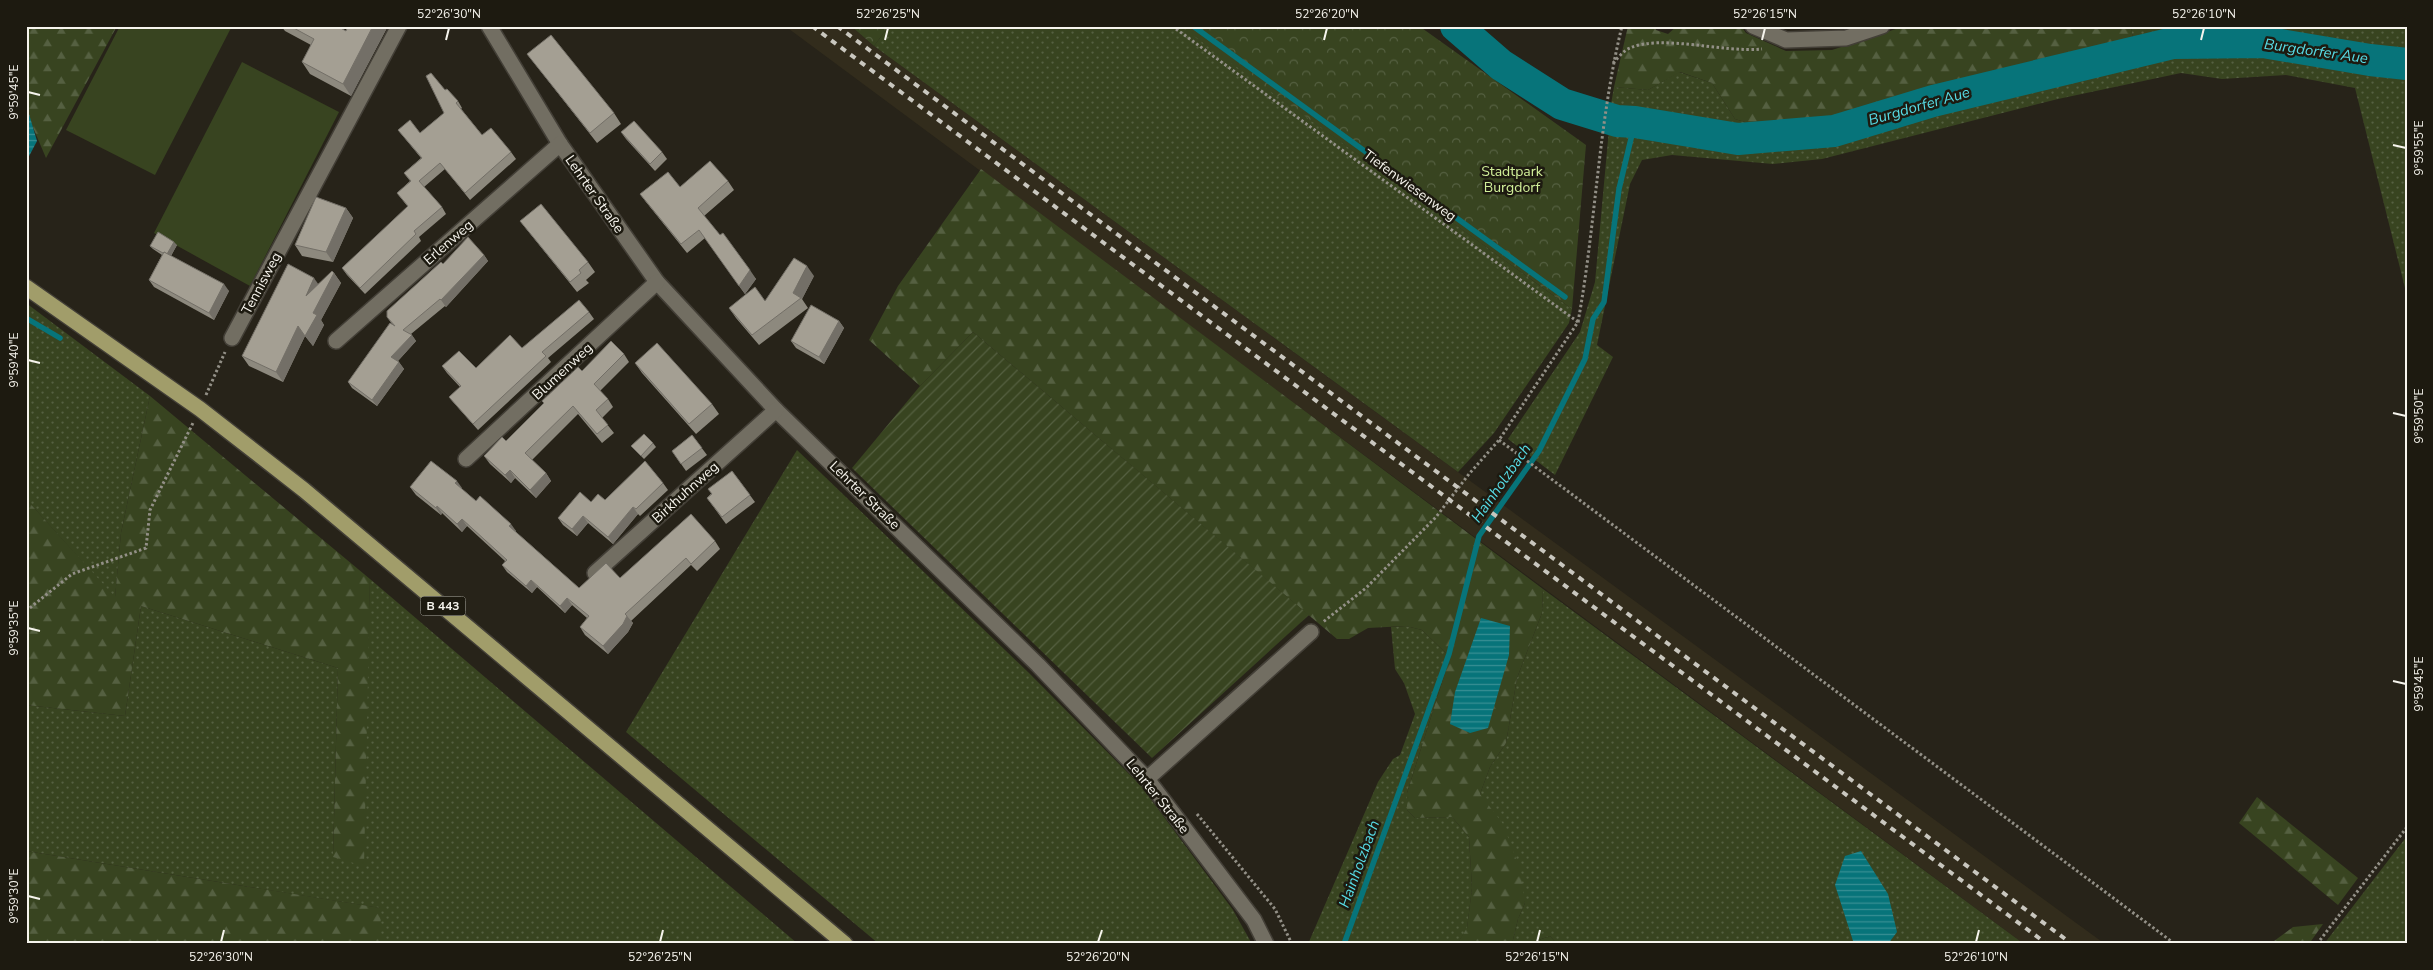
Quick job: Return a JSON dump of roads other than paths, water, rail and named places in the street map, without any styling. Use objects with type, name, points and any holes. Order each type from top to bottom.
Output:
[{"type":"main road","name":"B 443","points":[[26,287],[200,409],[304,490],[845,944]]},
{"type":"street","name":"Tennisweg","points":[[232,338],[399,26]]},
{"type":"street","name":"Lehrter Straße","points":[[489,26],[560,144],[658,282],[776,410],[1038,665],[1148,779],[1254,920],[1266,944]]},
{"type":"street","points":[[1753,26],[1786,40],[1846,38],[1882,26]]},
{"type":"street","name":"Erlenweg","points":[[336,341],[560,144]]},
{"type":"street","name":"Blumenweg","points":[[466,459],[658,282]]},
{"type":"street","name":"Birkhuhnweg","points":[[595,573],[776,410]]},
{"type":"street","points":[[1148,779],[1311,632]]},
{"type":"water","points":[[26,111],[29,114],[37,141],[26,162]]},
{"type":"water","points":[[1481,618],[1510,626],[1509,655],[1488,728],[1470,733],[1450,724],[1455,692]]},
{"type":"water","points":[[1861,851],[1888,894],[1897,932],[1888,944],[1878,944],[1877,941],[1869,944],[1854,944],[1835,885],[1845,856]]},
{"type":"waterway","points":[[1193,26],[1565,297]]},
{"type":"waterway","name":"Burgdorfer Aue","points":[[1456,26],[1501,65],[1562,104],[1617,121],[1635,122],[1738,139],[1834,131],[1933,101],[2173,43],[2263,42],[2370,60],[2407,64]]},
{"type":"waterway","name":"Hainholzbach","points":[[1344,944],[1449,654],[1479,536],[1539,451],[1585,359],[1593,319],[1604,302],[1619,189],[1635,122]]},
{"type":"waterway","points":[[26,318],[60,338]]},
{"type":"railway","points":[[812,26],[2047,944]]},
{"type":"railway","points":[[837,26],[2072,944]]},
{"type":"park label","name":"Stadtpark Burgdorf","points":[[1512,180]]}]
